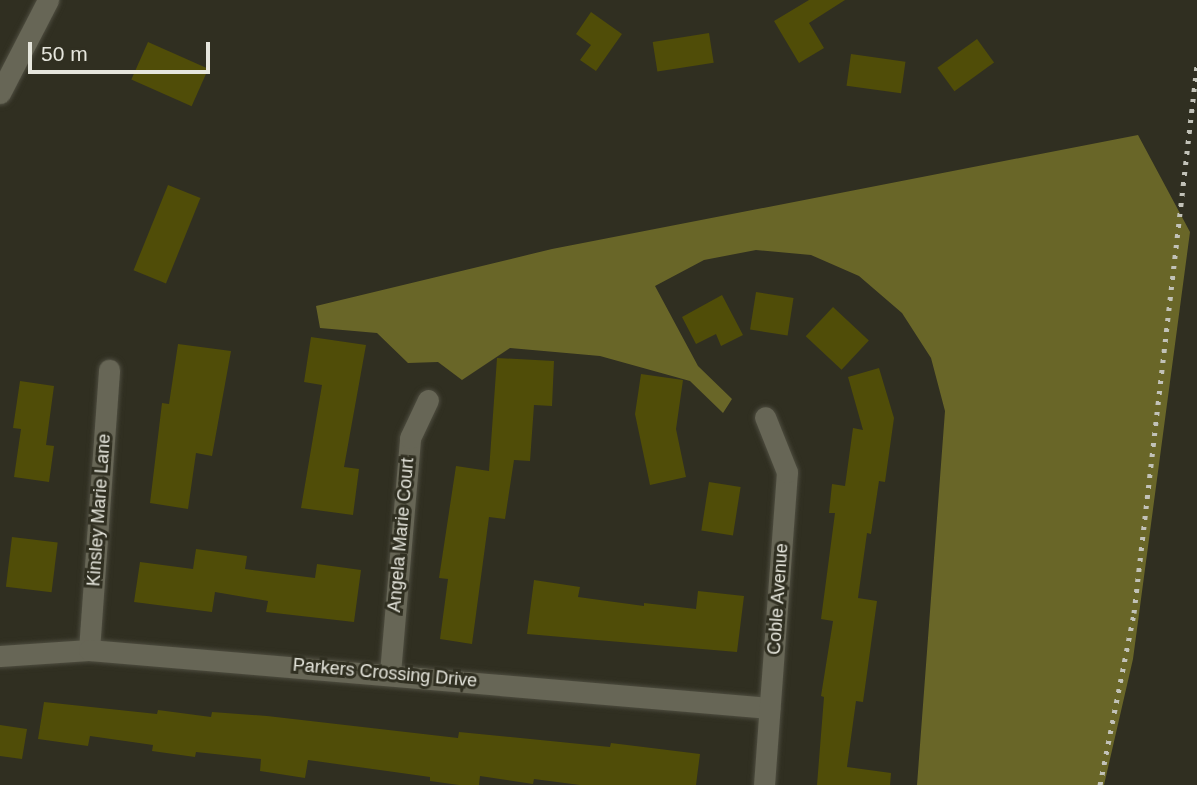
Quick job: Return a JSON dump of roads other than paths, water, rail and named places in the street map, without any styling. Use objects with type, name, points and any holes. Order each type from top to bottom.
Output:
[{"type":"street","points":[[0,93],[48,0]]},
{"type":"street","name":"Kinsley Marie Lane","points":[[89,650],[109,370]]},
{"type":"street","name":"Angela Marie Court","points":[[390,673],[410,438],[428,400]]},
{"type":"street","name":"Coble Avenue","points":[[764,785],[787,472],[765,417]]},
{"type":"street","name":"Parkers Crossing Drive","points":[[0,656],[89,650],[390,673],[770,708]]},
{"type":"railway","points":[[1100,785],[1134,613],[1197,65]]}]
